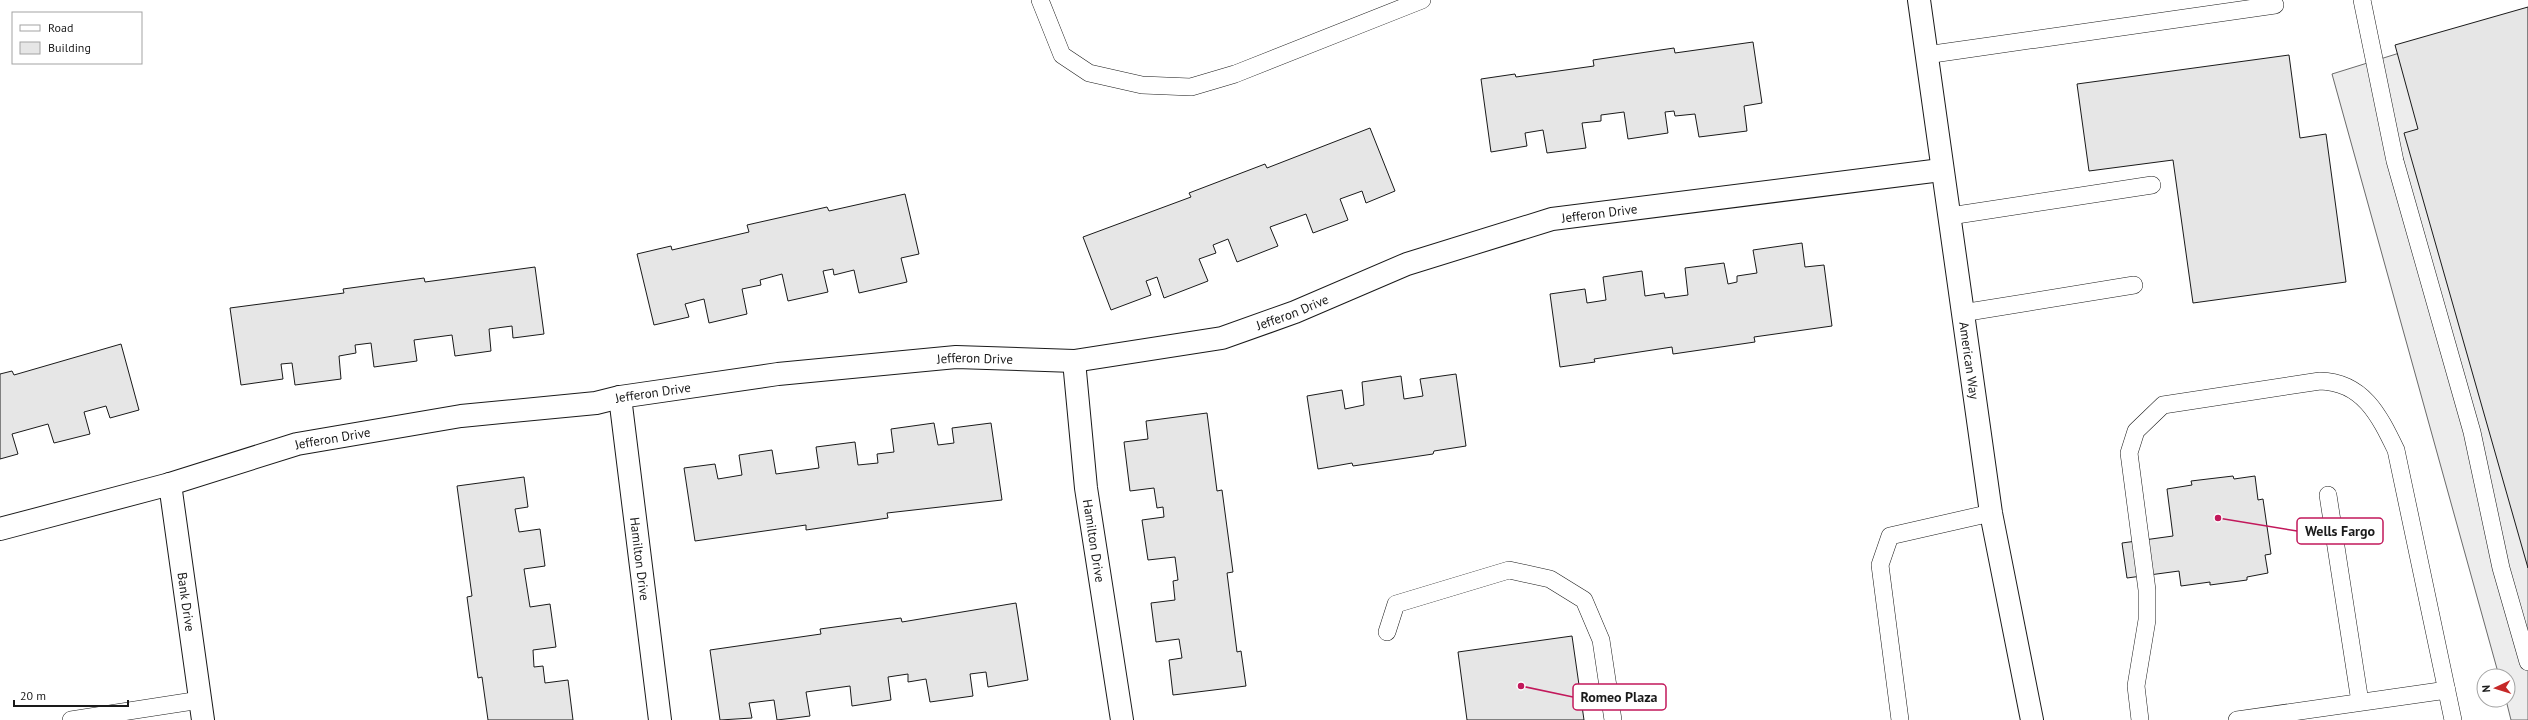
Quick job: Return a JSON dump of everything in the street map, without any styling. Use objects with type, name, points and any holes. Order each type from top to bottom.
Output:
[{"type":"street","name":"American Way","points":[[1919,0],[1991,514],[2032,720]]},
{"type":"street","name":"Jefferon Drive","points":[[0,529],[170,484],[297,444],[461,416],[596,403],[620,397],[778,374],[956,357],[1074,361],[1222,338],[1295,312],[1407,264],[1552,219],[1942,170]]},
{"type":"street","name":"Hamilton Drive","points":[[1074,361],[1086,488],[1122,720]]},
{"type":"street","name":"Hamilton Drive","points":[[620,397],[660,720]]},
{"type":"street","name":"Bank Drive","points":[[170,484],[201,710]]},
{"type":"lane","points":[[1040,0],[1062,55],[1089,73],[1142,85],[1191,86],[1234,74],[1422,0]]},
{"type":"lane","points":[[2362,0],[2395,161],[2472,432],[2501,568],[2528,662]]},
{"type":"lane","points":[[1926,55],[2275,5]]},
{"type":"lane","points":[[1950,216],[2152,186]]},
{"type":"lane","points":[[1962,313],[2134,285]]},
{"type":"lane","points":[[2140,720],[2136,686],[2147,620],[2147,590],[2129,453],[2136,431],[2163,405],[2320,381],[2338,381],[2358,392],[2383,424],[2396,450],[2453,720]]},
{"type":"lane","points":[[2328,495],[2360,702]]},
{"type":"lane","points":[[1900,720],[1880,565],[1890,536],[1991,514]]},
{"type":"lane","points":[[1387,632],[1396,604],[1509,570],[1550,579],[1584,600],[1601,640],[1613,720]]},
{"type":"lane","points":[[2237,720],[2447,690]]},
{"type":"lane","points":[[82,719],[201,710]]},
{"type":"shaded area","points":[[2528,13],[2528,720],[2511,720],[2508,708],[2516,708],[2516,668],[2497,668],[2332,74]]},
{"type":"building","points":[[2528,7],[2528,568],[2404,133],[2418,129],[2395,45]]},
{"type":"building","points":[[1753,42],[1762,103],[1744,106],[1747,131],[1699,137],[1695,114],[1675,116],[1674,111],[1665,112],[1668,133],[1628,139],[1624,112],[1601,115],[1601,121],[1582,123],[1586,148],[1547,153],[1543,130],[1525,133],[1527,146],[1491,152],[1481,79],[1515,74],[1516,77],[1594,66],[1593,60],[1674,48],[1675,53]]},
{"type":"building","points":[[2289,55],[2300,138],[2326,134],[2346,282],[2193,303],[2173,160],[2089,171],[2077,84]]},
{"type":"building","points":[[1370,128],[1395,191],[1366,203],[1362,191],[1340,199],[1348,220],[1313,233],[1306,214],[1270,227],[1278,246],[1237,262],[1228,239],[1213,245],[1216,253],[1199,259],[1208,281],[1164,298],[1157,277],[1146,281],[1151,295],[1111,310],[1083,237],[1191,197],[1189,193],[1265,164],[1267,168]]},
{"type":"building","points":[[905,194],[919,254],[901,258],[907,282],[859,293],[854,270],[834,275],[833,269],[823,271],[828,292],[788,301],[782,274],[760,280],[761,285],[742,289],[747,314],[709,323],[704,299],[685,304],[689,317],[654,325],[637,254],[671,246],[672,250],[749,232],[747,225],[827,207],[829,211]]},
{"type":"building","points":[[1802,243],[1805,267],[1824,265],[1832,326],[1754,337],[1755,342],[1673,354],[1672,347],[1594,359],[1595,362],[1560,367],[1550,294],[1585,289],[1587,303],[1606,300],[1603,277],[1642,271],[1645,296],[1664,293],[1665,298],[1688,295],[1685,268],[1724,263],[1728,284],[1737,282],[1737,276],[1757,273],[1753,250]]},
{"type":"building","points":[[535,267],[544,334],[513,338],[512,326],[489,329],[491,351],[455,356],[452,335],[414,340],[417,361],[374,367],[371,343],[355,345],[356,353],[339,356],[341,379],[295,385],[292,363],[281,364],[283,379],[241,385],[230,308],[344,293],[343,289],[424,278],[425,282]]},
{"type":"building","points":[[121,344],[139,410],[110,418],[106,406],[84,412],[90,434],[54,443],[48,424],[12,434],[18,454],[0,459],[0,374],[12,371],[14,375]]},
{"type":"building","points":[[1456,374],[1466,446],[1434,451],[1433,454],[1353,466],[1352,463],[1318,469],[1307,396],[1342,390],[1345,409],[1364,405],[1362,382],[1401,376],[1404,399],[1423,396],[1420,379]]},
{"type":"building","points":[[1207,413],[1217,491],[1222,490],[1233,572],[1227,573],[1237,652],[1241,651],[1246,686],[1173,695],[1169,660],[1182,658],[1179,639],[1156,642],[1151,603],[1175,600],[1173,581],[1178,580],[1175,557],[1148,560],[1142,520],[1164,517],[1163,507],[1157,508],[1154,488],[1130,491],[1124,442],[1148,439],[1146,421]]},
{"type":"building","points":[[934,423],[938,445],[954,443],[952,428],[991,423],[1002,500],[887,513],[888,518],[806,530],[806,525],[695,541],[684,468],[715,464],[718,479],[742,475],[739,455],[772,450],[776,474],[819,468],[816,447],[855,442],[858,465],[878,463],[877,454],[894,452],[891,429]]},
{"type":"building","points":[[2233,476],[2234,479],[2255,476],[2258,500],[2263,499],[2271,554],[2265,555],[2268,573],[2247,577],[2247,580],[2210,585],[2210,582],[2181,586],[2179,571],[2127,578],[2122,543],[2173,536],[2167,489],[2192,485],[2191,481]]},
{"type":"building","points":[[524,477],[528,507],[515,509],[519,532],[540,529],[545,566],[524,569],[530,607],[550,604],[556,647],[533,650],[534,667],[543,666],[545,683],[568,680],[573,720],[488,720],[482,677],[478,678],[467,597],[472,596],[457,486]]},
{"type":"building","points":[[1016,603],[1028,680],[988,687],[986,672],[970,674],[973,696],[930,702],[926,679],[908,682],[908,674],[888,677],[891,700],[852,706],[850,686],[806,692],[810,716],[777,720],[774,700],[749,703],[752,718],[720,720],[710,650],[821,634],[820,629],[901,618],[902,622]]},
{"type":"building","points":[[1572,636],[1584,720],[1467,720],[1458,652]]},
{"type":"place","name":"Wells Fargo","points":[[2218,518]]},
{"type":"place","name":"Romeo Plaza","points":[[1521,686]]}]
